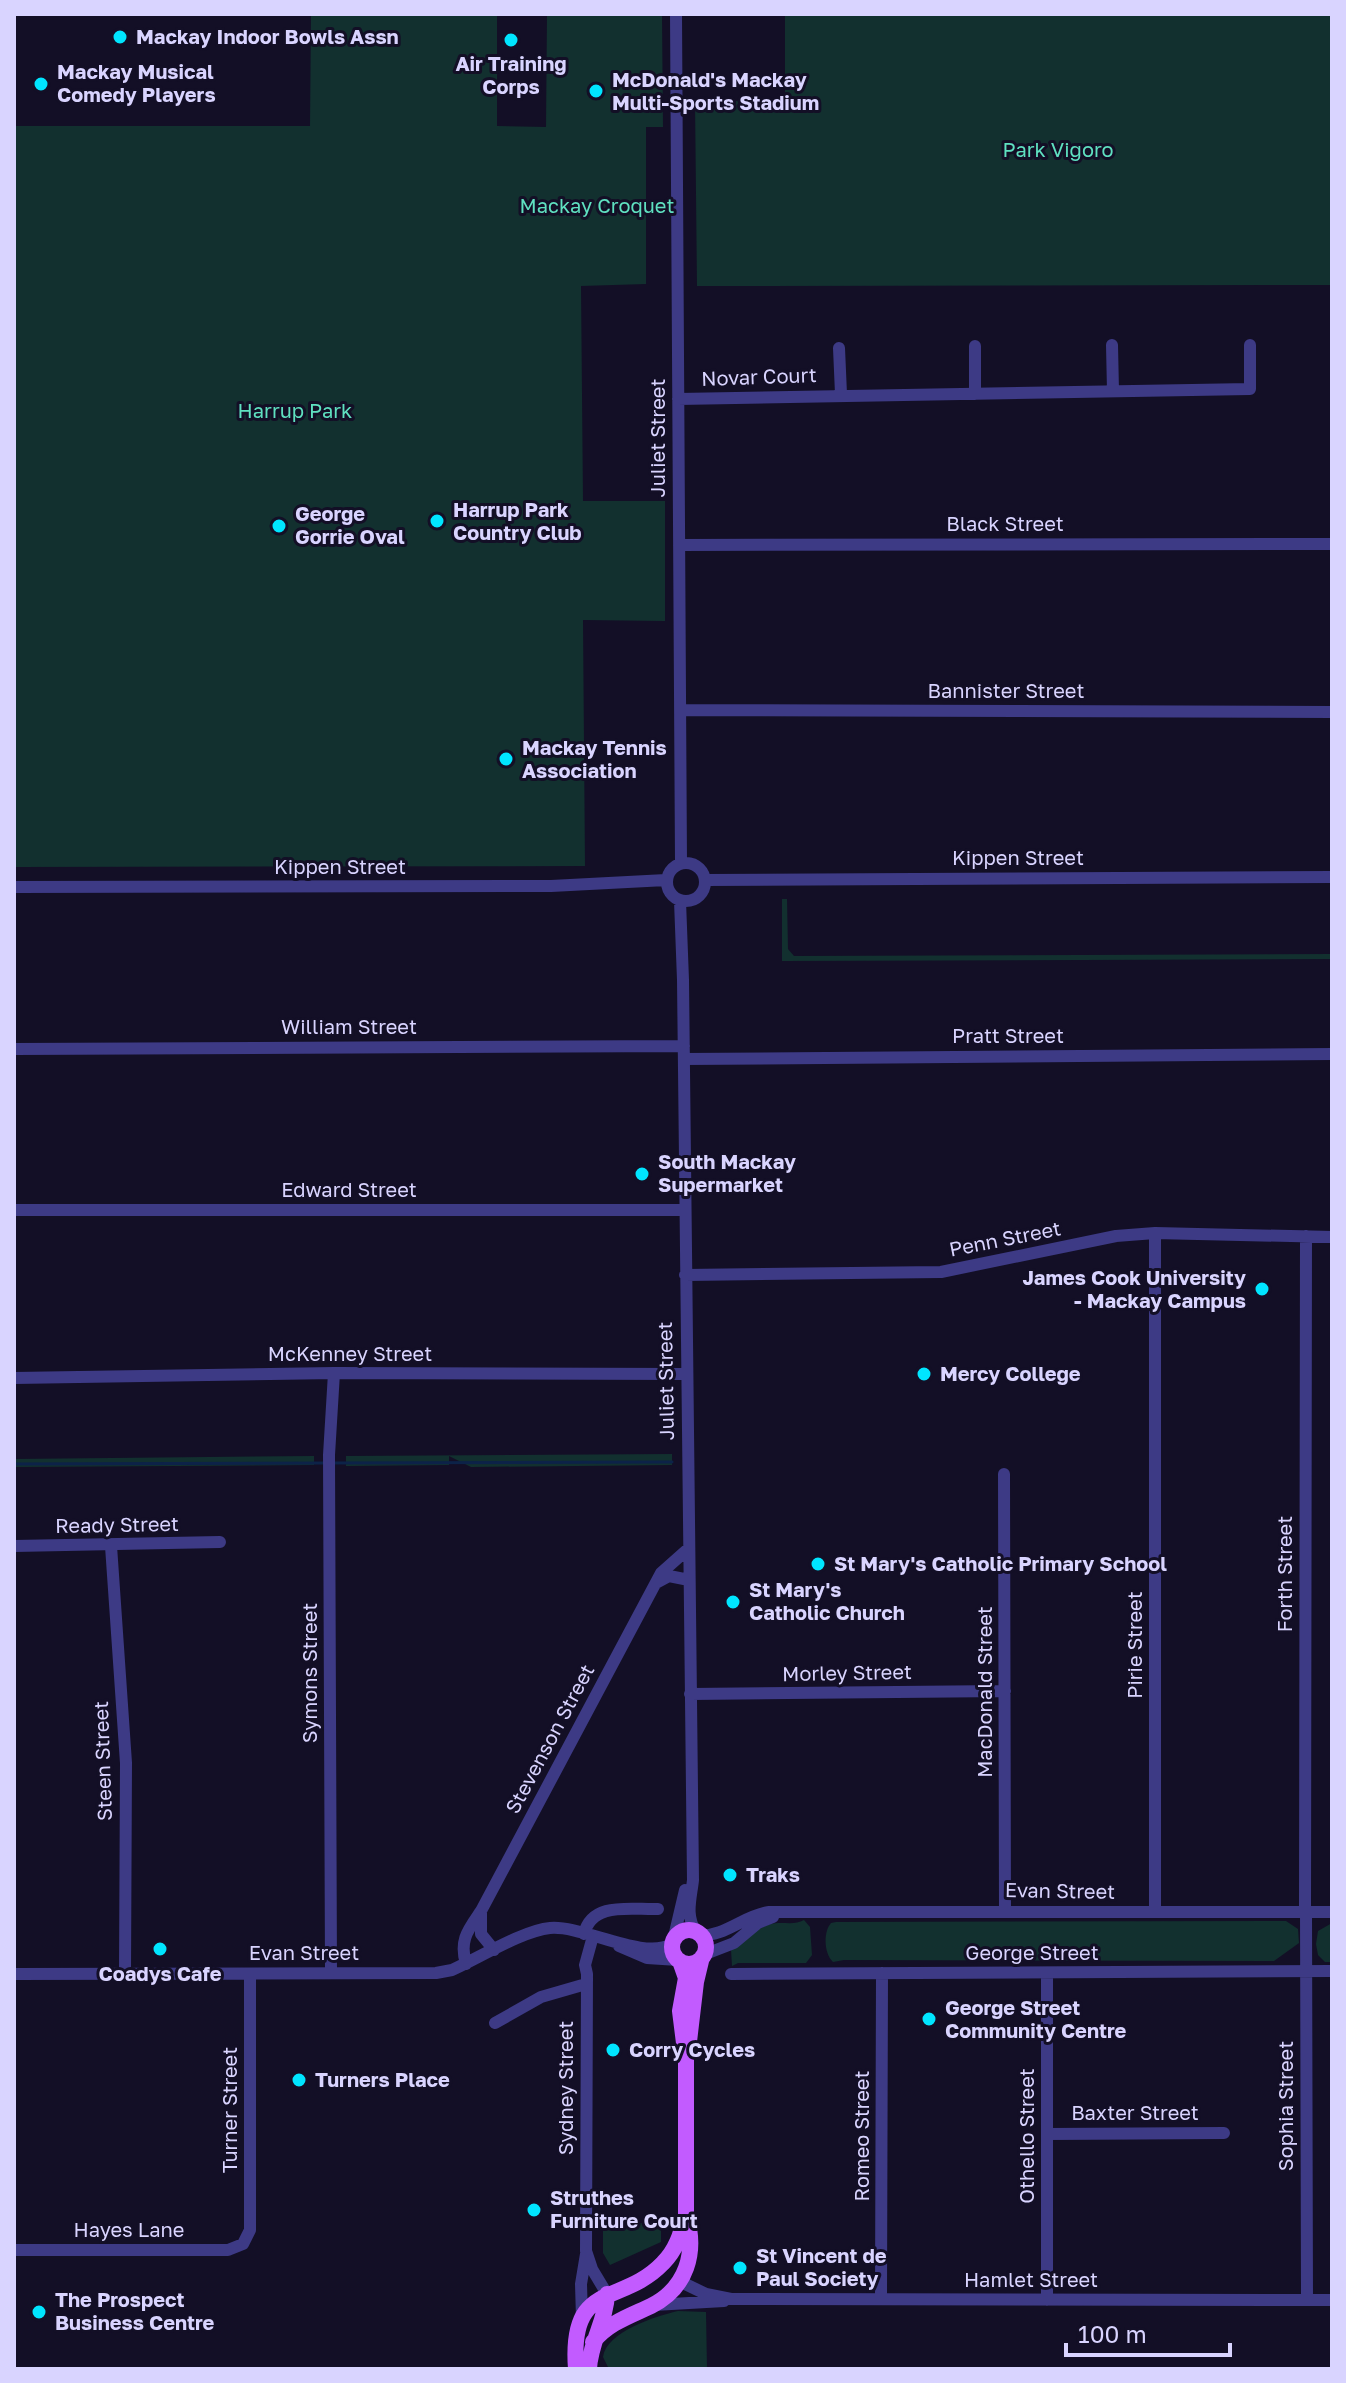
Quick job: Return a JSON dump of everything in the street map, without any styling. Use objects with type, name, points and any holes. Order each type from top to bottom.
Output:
[{"type":"main road","points":[[682,1931],[698,1933],[705,1946],[703,1956],[691,1963],[676,1952],[682,1931]]},
{"type":"main road","name":"Juliet Street","points":[[676,1952],[686,1978],[680,2011],[686,2059],[686,2216],[691,2250],[688,2266],[679,2281]]},
{"type":"main road","name":"Juliet Street","points":[[686,2059],[703,1956]]},
{"type":"main road","name":"Juliet Street","points":[[612,2292],[645,2276],[665,2260],[676,2244],[686,2216]]},
{"type":"main road","points":[[576,2369],[575,2339],[582,2318],[593,2303],[612,2292],[634,2289],[664,2279],[679,2281]]},
{"type":"main road","points":[[593,2342],[614,2324],[665,2297],[679,2281]]},
{"type":"main road","points":[[589,2369],[593,2342],[612,2292]]},
{"type":"street","name":"Juliet Street","points":[[676,14],[681,863]]},
{"type":"street","points":[[1112,345],[1113,391]]},
{"type":"street","name":"Novar Court","points":[[678,399],[1250,389],[1250,345]]},
{"type":"street","points":[[975,346],[975,394]]},
{"type":"street","name":"Novar Court","points":[[839,348],[841,394]]},
{"type":"street","name":"Black Street","points":[[679,545],[1332,544]]},
{"type":"street","name":"Bannister Street","points":[[680,710],[1332,712]]},
{"type":"street","points":[[681,863],[694,864],[703,874],[705,886],[698,897],[680,901],[671,895],[666,880],[671,869],[681,863]]},
{"type":"street","name":"Kippen Street","points":[[705,880],[1332,877]]},
{"type":"street","name":"Kippen Street","points":[[14,887],[537,886],[666,880]]},
{"type":"street","name":"Juliet Street","points":[[680,901],[693,1880],[689,1912],[698,1933]]},
{"type":"street","name":"William Street","points":[[14,1049],[684,1052]]},
{"type":"street","name":"Pratt Street","points":[[684,1052],[1332,1054]]},
{"type":"street","name":"Edward Street","points":[[14,1210],[684,1210]]},
{"type":"street","name":"Penn Street","points":[[685,1275],[941,1272],[1116,1236],[1155,1233],[1332,1237]]},
{"type":"street","name":"Pirie Street","points":[[1155,1233],[1155,1912]]},
{"type":"street","name":"Forth Street","points":[[1306,1236],[1306,1911]]},
{"type":"street","name":"McKenney Street","points":[[14,1378],[334,1373],[686,1374]]},
{"type":"street","name":"Symons Street","points":[[331,1973],[329,1455],[334,1373]]},
{"type":"street","name":"MacDonald Street","points":[[1004,1474],[1005,1910]]},
{"type":"street","name":"Ready Street","points":[[14,1546],[220,1542]]},
{"type":"street","name":"Steen Street","points":[[111,1546],[126,1763],[125,1974]]},
{"type":"street","name":"Stevenson Street","points":[[466,1964],[463,1940],[654,1585],[663,1570],[688,1549]]},
{"type":"street","points":[[654,1585],[666,1576],[689,1580]]},
{"type":"street","name":"Morley Street","points":[[690,1694],[1005,1691]]},
{"type":"street","name":"Juliet Street","points":[[676,1952],[691,1860]]},
{"type":"street","points":[[597,1938],[589,1919],[600,1912],[658,1909]]},
{"type":"street","points":[[481,1911],[481,1934],[494,1950]]},
{"type":"street","name":"Evan Street","points":[[698,1933],[717,1933],[754,1914],[787,1911],[1332,1912]]},
{"type":"street","name":"Evan Street","points":[[703,1956],[737,1941],[758,1923],[787,1911]]},
{"type":"street","name":"Sophia Street","points":[[1306,1911],[1307,2300]]},
{"type":"street","name":"Evan Street","points":[[14,1974],[436,1973],[452,1970],[547,1928],[597,1938],[647,1958],[676,1952]]},
{"type":"street","name":"Sydney Street","points":[[582,2318],[582,2268],[586,2251],[585,1965],[597,1938]]},
{"type":"street","name":"George Street","points":[[731,1974],[1332,1971]]},
{"type":"street","name":"Romeo Street","points":[[881,2299],[882,1973]]},
{"type":"street","name":"Othello Street","points":[[1047,1973],[1047,2300]]},
{"type":"street","name":"Turner Street","points":[[243,2244],[250,2230],[250,1974]]},
{"type":"street","points":[[495,2023],[541,1997],[587,1979]]},
{"type":"street","name":"Baxter Street","points":[[1047,2134],[1224,2133]]},
{"type":"street","name":"Hayes Lane","points":[[14,2250],[228,2250],[243,2244]]},
{"type":"street","points":[[586,2251],[590,2266],[612,2292]]},
{"type":"street","name":"Hamlet Street","points":[[679,2281],[706,2294],[731,2299]]},
{"type":"street","name":"Hamlet Street","points":[[652,2305],[704,2304],[731,2299],[1332,2300]]},
{"type":"green space","name":"Harrup Park","points":[[311,14],[497,14],[497,126],[546,127],[547,14],[662,14],[663,127],[646,127],[646,284],[581,286],[583,501],[665,501],[665,621],[583,620],[585,866],[14,867],[14,126],[310,126]]},
{"type":"green space","name":"Park Vigoro","points":[[785,14],[1332,14],[1332,285],[697,286],[695,102],[785,100]]},
{"type":"green space","points":[[782,899],[787,899],[788,949],[794,956],[1332,954],[1332,959],[782,961]]},
{"type":"green space","points":[[672,1454],[672,1465],[471,1467],[449,1456],[449,1465],[346,1466],[346,1456]]},
{"type":"green space","points":[[314,1456],[314,1465],[14,1467],[14,1459]]},
{"type":"green space","points":[[804,1920],[810,1927],[812,1955],[806,1963],[738,1963],[732,1966],[731,1950],[755,1932],[771,1924]]},
{"type":"green space","points":[[1286,1921],[1298,1929],[1299,1943],[1274,1961],[833,1962],[826,1943],[828,1927],[836,1922]]},
{"type":"green space","points":[[1332,1923],[1332,1962],[1325,1962],[1318,1955],[1318,1931]]},
{"type":"green space","points":[[603,2223],[661,2223],[661,2242],[610,2265],[603,2253]]},
{"type":"green space","points":[[678,2311],[706,2312],[707,2369],[609,2369],[603,2357],[613,2340],[633,2326]]},
{"type":"waterway","points":[[332,1463],[672,1462]]},
{"type":"waterway","points":[[14,1464],[324,1463]]},
{"type":"place","name":"Mackay Indoor Bowls Assn","points":[[120,37]]},
{"type":"place","name":"Air Training Corps","points":[[511,40]]},
{"type":"place","name":"Mackay Musical Comedy Players","points":[[41,84]]},
{"type":"place","name":"McDonald's Mackay Multi-Sports Stadium","points":[[596,91]]},
{"type":"place","name":"Harrup Park Country Club","points":[[437,521]]},
{"type":"place","name":"George Gorrie Oval","points":[[279,526]]},
{"type":"place","name":"Mackay Tennis Association","points":[[506,759]]},
{"type":"place","name":"South Mackay Supermarket","points":[[642,1174]]},
{"type":"place","name":"James Cook University - Mackay Campus","points":[[1262,1289]]},
{"type":"place","name":"Mercy College","points":[[924,1374]]},
{"type":"place","name":"St Mary's Catholic Primary School","points":[[818,1564]]},
{"type":"place","name":"St Mary's Catholic Church","points":[[733,1602]]},
{"type":"place","name":"Traks","points":[[730,1875]]},
{"type":"place","name":"Coadys Cafe","points":[[160,1949]]},
{"type":"place","name":"George Street Community Centre","points":[[929,2019]]},
{"type":"place","name":"Corry Cycles","points":[[613,2050]]},
{"type":"place","name":"Turners Place","points":[[299,2080]]},
{"type":"place","name":"Struthes Furniture Court","points":[[534,2210]]},
{"type":"place","name":"St Vincent de Paul Society","points":[[740,2268]]},
{"type":"place","name":"The Prospect Business Centre","points":[[39,2312]]},
{"type":"park label","name":"Mackay Croquet","points":[[597,206]]}]
